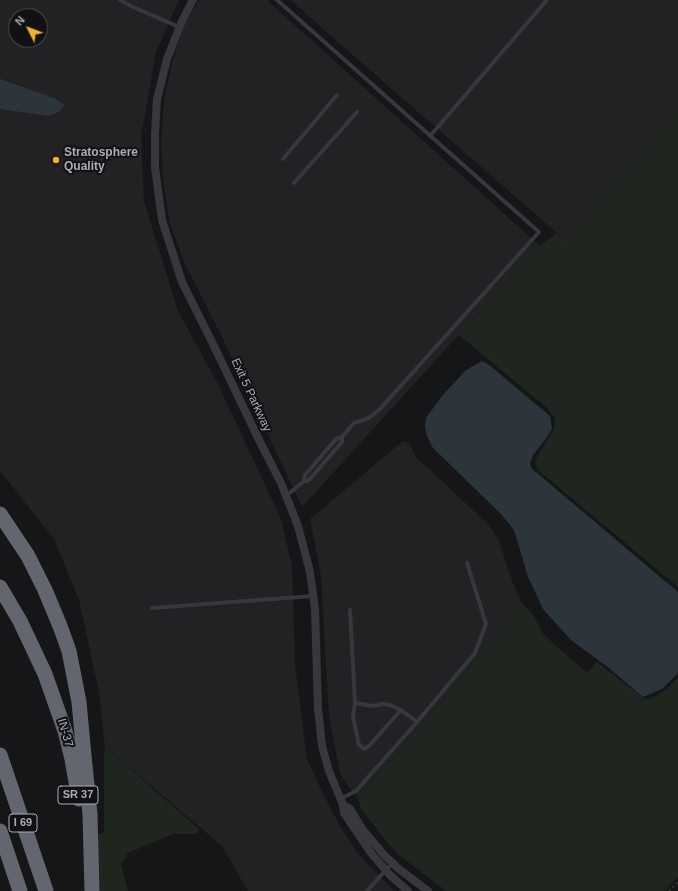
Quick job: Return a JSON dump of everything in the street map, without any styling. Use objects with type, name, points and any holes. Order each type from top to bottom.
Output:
[{"type":"highway","points":[[0,514],[28,556],[45,590],[69,651],[78,702],[90,814],[91,891]]},
{"type":"highway","name":"IN-37","points":[[0,587],[20,621],[45,674],[65,731],[77,785],[91,891]]},
{"type":"highway","name":"I 69","points":[[0,755],[46,891]]},
{"type":"highway","name":"I 69","points":[[0,830],[20,891]]},
{"type":"street","name":"Exit 5 Parkway","points":[[193,0],[179,28],[167,59],[157,99],[155,167],[162,220],[182,282],[216,348],[286,496],[298,526],[310,572],[313,596],[320,731],[325,758],[342,802],[344,813],[371,854],[408,891]]},
{"type":"street","name":"Exit 5 Parkway","points":[[342,802],[350,809],[370,839],[392,863],[428,891]]},
{"type":"lane","points":[[120,0],[179,28]]},
{"type":"lane","points":[[277,0],[538,232],[380,409],[369,418],[354,423],[342,437],[336,439],[305,475],[304,481]]},
{"type":"lane","points":[[430,136],[547,0]]},
{"type":"lane","points":[[283,159],[338,95]]},
{"type":"lane","points":[[294,183],[357,112]]},
{"type":"lane","points":[[286,496],[304,481],[310,479],[342,442],[342,437]]},
{"type":"lane","points":[[342,802],[356,791],[475,653],[486,624],[467,563]]},
{"type":"lane","points":[[152,608],[313,596]]},
{"type":"lane","points":[[350,610],[354,703],[353,716],[360,745],[364,749],[369,746],[401,710]]},
{"type":"lane","points":[[354,703],[373,706],[382,704],[390,705],[401,710],[417,722]]},
{"type":"lane","points":[[370,890],[392,863]]},
{"type":"path","points":[[669,891],[678,882]]},
{"type":"shaded area","points":[[0,0],[179,0],[156,52],[141,137],[144,201],[178,311],[218,384],[281,519],[292,565],[295,665],[307,759],[340,826],[358,854],[394,891],[248,891],[222,846],[105,747],[99,692],[79,600],[54,539],[0,471]]},
{"type":"shaded area","points":[[199,0],[267,0],[540,246],[302,507],[221,335],[185,264],[170,224],[163,179],[161,141],[164,100],[172,63],[184,26]]},
{"type":"shaded area","points":[[290,0],[678,0],[678,115],[566,241]]},
{"type":"shaded area","points":[[0,79],[54,98],[64,105],[60,111],[49,116],[0,109]]},
{"type":"shaded area","points":[[678,115],[678,587],[539,471],[535,464],[537,457],[554,429],[555,418],[546,407],[459,335],[540,246],[556,233],[566,241]]},
{"type":"shaded area","points":[[482,361],[489,365],[550,416],[552,429],[533,455],[530,462],[531,468],[678,592],[678,673],[662,689],[643,697],[609,668],[571,640],[543,609],[528,577],[514,530],[501,514],[433,448],[427,436],[425,427],[426,418],[442,396],[466,370]]},
{"type":"shaded area","points":[[403,441],[410,443],[415,456],[489,525],[499,541],[511,578],[521,602],[524,605],[358,799],[340,774],[329,717],[321,576],[310,519]]},
{"type":"shaded area","points":[[524,605],[533,615],[544,635],[587,673],[597,662],[645,699],[652,698],[667,689],[678,677],[678,877],[665,891],[446,891],[399,855],[361,809],[358,799]]},
{"type":"shaded area","points":[[105,747],[199,829],[197,834],[173,834],[128,853],[121,864],[128,891],[100,891],[97,835],[104,832]]},
{"type":"place","name":"Stratosphere Quality","points":[[56,160]]}]
